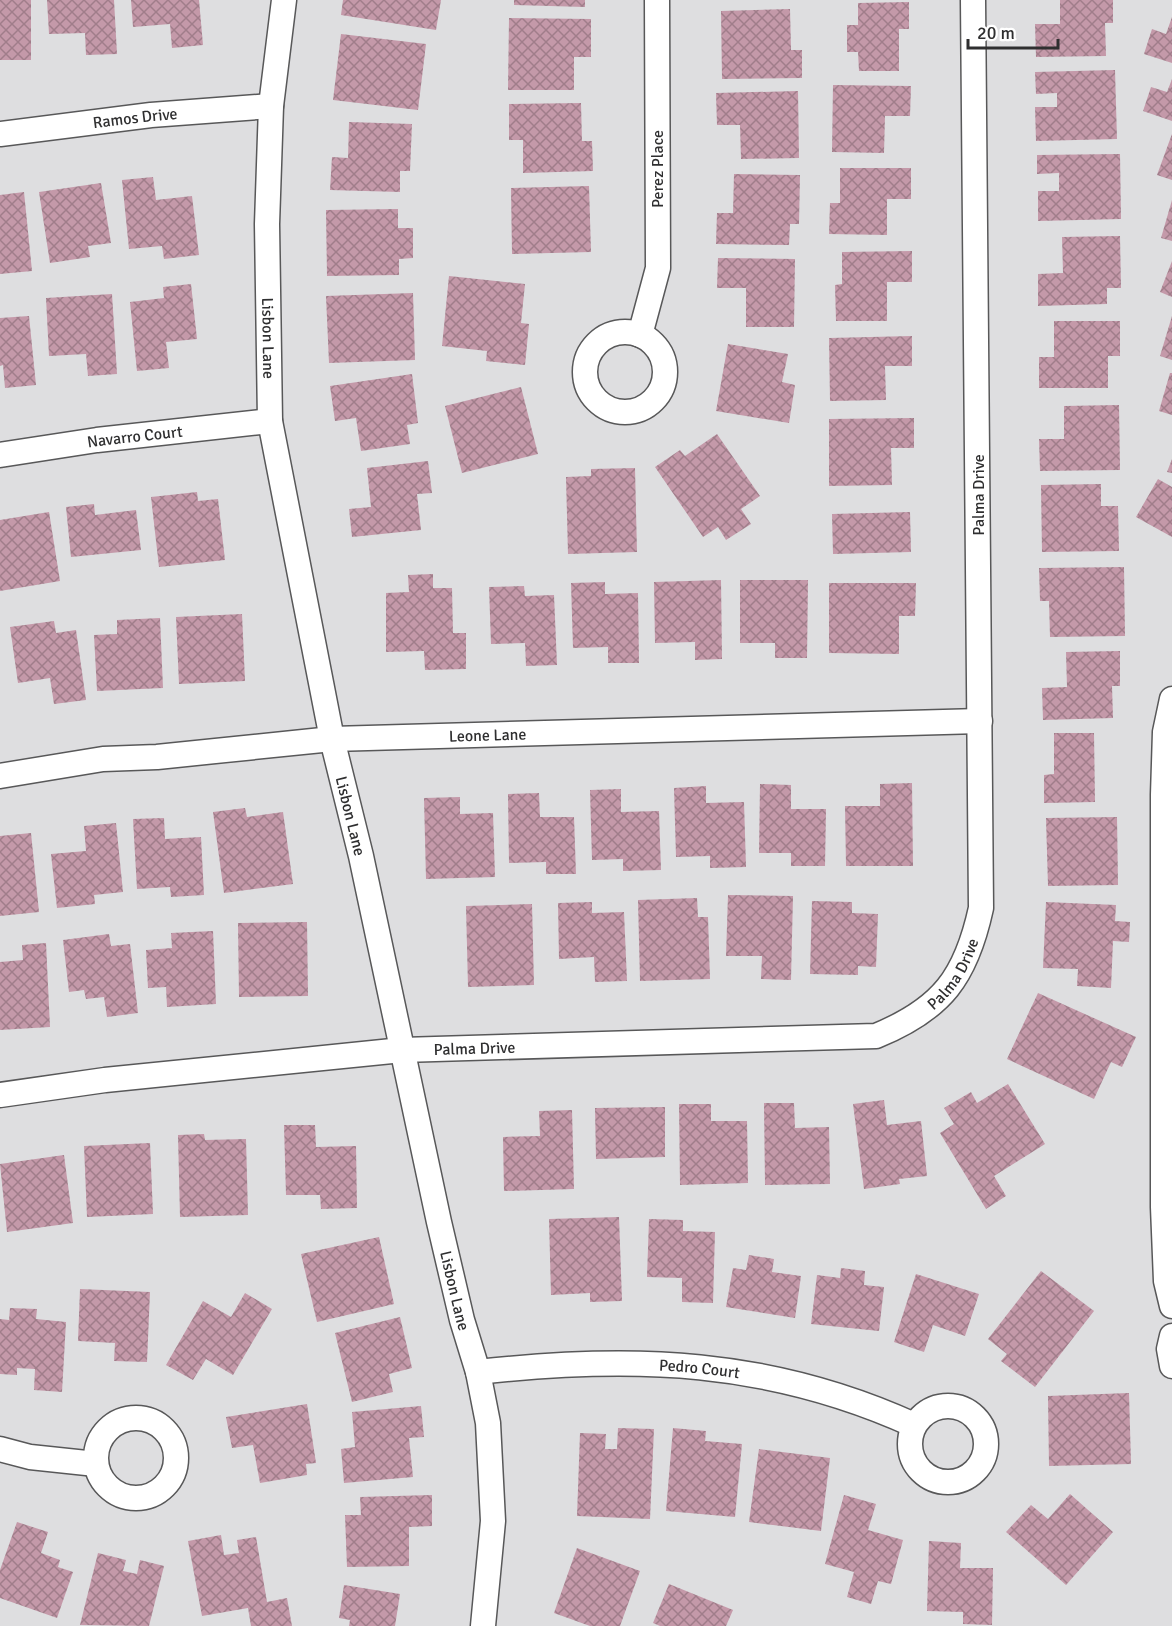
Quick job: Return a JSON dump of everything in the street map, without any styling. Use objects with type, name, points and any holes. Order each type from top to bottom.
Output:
[{"type":"street","name":"Lisbon Lane","points":[[284,0],[271,106],[267,224],[270,421],[332,739],[361,856],[462,1320],[478,1372],[488,1423],[493,1521],[483,1626]]},
{"type":"street","name":"Perez Place","points":[[640,335],[658,268],[657,0]]},
{"type":"street","name":"Palma Drive","points":[[0,1095],[105,1080],[402,1050],[876,1036],[907,1023],[937,1000],[957,976],[973,945],[981,908],[974,0]]},
{"type":"street","name":"Ramos Drive","points":[[0,134],[151,116],[271,106]]},
{"type":"street","name":"Navarro Court","points":[[0,455],[97,440],[270,421]]},
{"type":"street","points":[[1172,699],[1165,732],[1163,795],[1163,1207],[1166,1281],[1172,1306]]},
{"type":"street","name":"Leone Lane","points":[[0,776],[103,759],[157,757],[332,739],[980,721]]},
{"type":"street","points":[[1172,1336],[1169,1349],[1172,1366]]},
{"type":"street","name":"Pedro Court","points":[[478,1372],[542,1365],[595,1363],[700,1366],[809,1385],[877,1408],[914,1425]]},
{"type":"street","points":[[0,1449],[30,1457],[96,1464]]},
{"type":"building","points":[[0,0],[31,0],[31,60],[0,60]]},
{"type":"building","points":[[47,0],[114,0],[117,54],[86,55],[85,33],[49,34]]},
{"type":"building","points":[[131,0],[199,0],[203,45],[172,48],[170,24],[133,27]]},
{"type":"building","points":[[343,0],[441,0],[436,30],[341,15]]},
{"type":"building","points":[[514,0],[585,0],[585,7],[514,5]]},
{"type":"building","points":[[1060,0],[1113,0],[1113,23],[1105,23],[1106,56],[1036,57],[1035,24],[1060,24]]},
{"type":"building","points":[[909,2],[909,29],[899,29],[899,71],[859,71],[858,52],[847,52],[847,25],[858,25],[858,3]]},
{"type":"building","points":[[790,9],[791,50],[802,50],[802,78],[722,79],[721,11]]},
{"type":"building","points":[[1172,17],[1172,63],[1144,54],[1152,29],[1166,34]]},
{"type":"building","points":[[509,18],[591,19],[591,57],[574,57],[574,90],[508,90]]},
{"type":"building","points":[[341,34],[426,44],[418,110],[333,100]]},
{"type":"building","points":[[1115,70],[1117,139],[1036,141],[1035,107],[1057,107],[1057,93],[1036,94],[1035,72]]},
{"type":"building","points":[[1172,79],[1172,121],[1143,111],[1151,87],[1167,92]]},
{"type":"building","points":[[833,85],[911,86],[910,116],[885,116],[884,153],[832,152]]},
{"type":"building","points":[[798,91],[799,158],[741,159],[740,125],[717,125],[716,93]]},
{"type":"building","points":[[581,103],[582,141],[592,141],[593,171],[523,173],[523,140],[509,140],[509,104]]},
{"type":"building","points":[[349,122],[412,124],[410,171],[400,171],[400,192],[330,190],[332,157],[348,158]]},
{"type":"building","points":[[1172,134],[1172,180],[1157,175]]},
{"type":"building","points":[[1120,154],[1121,219],[1038,221],[1038,191],[1059,191],[1059,173],[1037,174],[1037,155]]},
{"type":"building","points":[[840,168],[911,168],[911,199],[887,199],[887,235],[829,234],[830,203],[840,203]]},
{"type":"building","points":[[734,174],[800,175],[799,224],[790,224],[789,245],[716,244],[717,213],[733,213]]},
{"type":"building","points":[[153,177],[156,200],[192,196],[199,255],[164,259],[162,246],[129,249],[122,180]]},
{"type":"building","points":[[101,183],[111,243],[88,246],[90,257],[50,263],[39,192]]},
{"type":"building","points":[[589,186],[591,252],[512,254],[511,188]]},
{"type":"building","points":[[24,192],[32,271],[0,274],[0,195]]},
{"type":"building","points":[[1172,200],[1172,241],[1161,238]]},
{"type":"building","points":[[398,209],[398,228],[413,228],[413,258],[399,259],[399,275],[327,276],[326,210]]},
{"type":"building","points":[[1120,236],[1121,288],[1107,288],[1107,304],[1038,306],[1038,274],[1063,273],[1062,237]]},
{"type":"building","points":[[912,251],[912,282],[887,282],[887,321],[836,321],[835,285],[842,284],[842,252]]},
{"type":"building","points":[[718,258],[795,259],[794,327],[746,327],[746,288],[717,288]]},
{"type":"building","points":[[1172,261],[1172,297],[1160,292]]},
{"type":"building","points":[[449,276],[525,284],[521,323],[529,324],[525,365],[486,361],[487,351],[442,346]]},
{"type":"building","points":[[191,284],[197,339],[166,342],[169,368],[137,371],[130,302],[164,298],[163,287]]},
{"type":"building","points":[[413,293],[415,360],[329,363],[326,296]]},
{"type":"building","points":[[112,294],[117,374],[88,376],[86,354],[49,356],[46,298]]},
{"type":"building","points":[[29,316],[36,385],[5,388],[3,365],[0,366],[0,318]]},
{"type":"building","points":[[1172,316],[1172,360],[1160,356]]},
{"type":"building","points":[[1054,321],[1120,321],[1120,356],[1108,356],[1108,388],[1039,388],[1039,357],[1054,357]]},
{"type":"building","points":[[912,336],[912,366],[885,366],[886,400],[830,401],[829,338]]},
{"type":"building","points":[[728,344],[788,354],[782,382],[795,385],[789,423],[716,411]]},
{"type":"building","points":[[1170,373],[1172,373],[1172,415],[1159,411]]},
{"type":"building","points":[[412,374],[418,423],[407,425],[410,444],[361,451],[356,418],[335,421],[330,386]]},
{"type":"building","points":[[521,387],[538,454],[462,473],[445,406]]},
{"type":"building","points":[[1119,405],[1120,470],[1040,471],[1039,439],[1064,439],[1064,406]]},
{"type":"building","points":[[914,418],[914,448],[891,448],[892,485],[829,486],[829,419]]},
{"type":"building","points":[[717,434],[760,496],[741,509],[751,524],[726,540],[718,527],[703,537],[655,467],[680,450],[685,456]]},
{"type":"building","points":[[1172,459],[1172,473],[1167,472]]},
{"type":"building","points":[[428,461],[432,493],[417,494],[421,530],[352,537],[349,509],[371,507],[367,468]]},
{"type":"building","points":[[635,468],[637,552],[568,554],[566,477],[591,476],[591,469]]},
{"type":"building","points":[[1158,479],[1172,487],[1172,537],[1136,517]]},
{"type":"building","points":[[1101,484],[1101,506],[1118,506],[1119,551],[1042,552],[1041,485]]},
{"type":"building","points":[[197,492],[198,501],[218,499],[225,560],[159,567],[151,497]]},
{"type":"building","points":[[94,504],[95,515],[136,510],[141,550],[71,557],[66,507]]},
{"type":"building","points":[[49,512],[60,581],[0,591],[0,520]]},
{"type":"building","points":[[910,512],[911,552],[833,554],[832,514]]},
{"type":"building","points":[[1124,567],[1125,636],[1050,637],[1049,601],[1040,601],[1039,568]]},
{"type":"building","points":[[433,574],[433,588],[452,588],[453,633],[466,633],[466,669],[425,670],[424,651],[386,652],[386,593],[409,592],[408,575]]},
{"type":"building","points":[[721,580],[722,659],[695,660],[695,642],[655,643],[654,582]]},
{"type":"building","points":[[740,580],[808,580],[807,658],[775,658],[775,643],[740,643]]},
{"type":"building","points":[[605,582],[605,594],[638,593],[639,663],[608,663],[608,647],[573,648],[571,583]]},
{"type":"building","points":[[829,583],[916,583],[915,616],[899,616],[899,654],[829,653]]},
{"type":"building","points":[[524,586],[525,596],[554,595],[557,665],[526,666],[525,643],[491,644],[489,587]]},
{"type":"building","points":[[242,614],[245,681],[179,684],[176,617]]},
{"type":"building","points":[[160,618],[163,688],[97,691],[94,635],[117,634],[117,620]]},
{"type":"building","points":[[54,621],[56,633],[76,630],[86,700],[54,704],[50,678],[18,683],[10,627]]},
{"type":"building","points":[[1120,651],[1120,686],[1112,686],[1113,718],[1043,720],[1042,688],[1067,687],[1066,652]]},
{"type":"building","points":[[1054,733],[1094,733],[1095,802],[1044,803],[1044,775],[1054,774]]},
{"type":"building","points":[[912,783],[913,866],[846,866],[845,806],[880,806],[880,784]]},
{"type":"building","points":[[760,784],[791,785],[791,809],[826,809],[825,866],[791,866],[791,853],[759,853]]},
{"type":"building","points":[[706,786],[706,803],[744,802],[746,867],[710,868],[710,856],[676,857],[674,788]]},
{"type":"building","points":[[621,789],[621,812],[659,811],[661,870],[623,871],[623,859],[592,860],[590,790]]},
{"type":"building","points":[[539,793],[540,817],[574,817],[576,874],[546,874],[546,862],[509,863],[508,794]]},
{"type":"building","points":[[460,797],[460,814],[493,813],[495,877],[426,879],[424,798]]},
{"type":"building","points":[[245,808],[247,817],[283,812],[293,884],[224,893],[213,812]]},
{"type":"building","points":[[1117,817],[1118,885],[1048,886],[1046,818]]},
{"type":"building","points":[[164,818],[165,839],[201,837],[204,895],[171,897],[170,887],[137,889],[133,819]]},
{"type":"building","points":[[116,823],[123,892],[94,895],[95,904],[57,908],[51,854],[86,851],[84,826]]},
{"type":"building","points":[[31,833],[39,912],[0,916],[0,836]]},
{"type":"building","points":[[728,895],[793,896],[791,980],[761,979],[762,956],[726,956]]},
{"type":"building","points":[[697,898],[698,917],[708,917],[710,979],[640,981],[638,900]]},
{"type":"building","points":[[812,901],[852,902],[852,913],[878,914],[876,967],[858,966],[858,975],[810,974]]},
{"type":"building","points":[[592,902],[592,913],[624,912],[627,981],[595,982],[594,957],[559,959],[558,903]]},
{"type":"building","points":[[1046,902],[1116,905],[1115,921],[1130,922],[1129,942],[1113,941],[1111,988],[1077,986],[1078,969],[1043,968]]},
{"type":"building","points":[[532,904],[534,985],[468,987],[466,906]]},
{"type":"building","points":[[307,922],[308,996],[239,997],[238,923]]},
{"type":"building","points":[[213,931],[216,1004],[167,1007],[166,987],[148,988],[146,950],[172,948],[171,933]]},
{"type":"building","points":[[109,934],[111,946],[130,944],[138,1013],[107,1017],[104,997],[86,999],[84,990],[69,992],[63,940]]},
{"type":"building","points":[[46,943],[50,1027],[0,1030],[0,962],[23,960],[22,945]]},
{"type":"building","points":[[1038,993],[1136,1037],[1122,1067],[1111,1062],[1094,1099],[1007,1059]]},
{"type":"building","points":[[1008,1084],[1045,1144],[994,1176],[1006,1196],[986,1209],[940,1133],[954,1124],[944,1108],[971,1092],[977,1103]]},
{"type":"building","points":[[884,1100],[887,1125],[921,1121],[927,1176],[899,1179],[900,1184],[864,1189],[853,1104]]},
{"type":"building","points":[[764,1103],[794,1103],[795,1128],[829,1127],[830,1184],[765,1185]]},
{"type":"building","points":[[679,1104],[711,1104],[711,1121],[747,1121],[748,1183],[680,1185]]},
{"type":"building","points":[[665,1107],[665,1157],[596,1159],[595,1108]]},
{"type":"building","points":[[572,1110],[574,1189],[504,1191],[503,1137],[540,1136],[539,1111]]},
{"type":"building","points":[[284,1125],[315,1125],[316,1147],[356,1146],[357,1208],[321,1209],[320,1195],[286,1195]]},
{"type":"building","points":[[204,1134],[205,1140],[246,1139],[248,1215],[180,1217],[178,1135]]},
{"type":"building","points":[[150,1143],[153,1214],[87,1217],[84,1146]]},
{"type":"building","points":[[64,1155],[73,1223],[7,1232],[0,1164]]},
{"type":"building","points":[[619,1217],[622,1301],[590,1302],[590,1293],[551,1295],[549,1219]]},
{"type":"building","points":[[649,1219],[683,1220],[683,1231],[715,1232],[713,1303],[682,1302],[682,1278],[647,1277]]},
{"type":"building","points":[[379,1237],[394,1304],[317,1322],[301,1254]]},
{"type":"building","points":[[749,1255],[774,1259],[772,1272],[801,1276],[795,1318],[726,1307],[733,1268],[746,1270]]},
{"type":"building","points":[[841,1268],[865,1271],[864,1285],[884,1287],[879,1331],[811,1324],[817,1275],[840,1278]]},
{"type":"building","points":[[1041,1271],[1094,1311],[1035,1387],[1001,1361],[1007,1354],[988,1339]]},
{"type":"building","points":[[916,1274],[979,1294],[965,1336],[933,1325],[924,1352],[894,1342]]},
{"type":"building","points":[[80,1289],[150,1292],[147,1362],[114,1361],[115,1343],[78,1341]]},
{"type":"building","points":[[245,1293],[272,1309],[233,1375],[206,1359],[193,1380],[166,1365],[203,1301],[231,1317]]},
{"type":"building","points":[[10,1308],[37,1309],[36,1319],[66,1322],[62,1392],[34,1390],[35,1369],[17,1368],[17,1375],[0,1374],[0,1319],[9,1320]]},
{"type":"building","points":[[400,1317],[412,1368],[389,1374],[393,1392],[352,1402],[335,1333]]},
{"type":"building","points":[[1129,1393],[1131,1464],[1049,1466],[1048,1396]]},
{"type":"building","points":[[307,1404],[316,1463],[306,1464],[307,1475],[260,1483],[253,1445],[232,1448],[226,1417]]},
{"type":"building","points":[[421,1406],[424,1437],[409,1438],[413,1477],[344,1483],[341,1449],[355,1447],[352,1412]]},
{"type":"building","points":[[618,1428],[654,1429],[650,1519],[577,1516],[580,1433],[606,1434],[605,1449],[617,1449]]},
{"type":"building","points":[[673,1428],[706,1431],[705,1441],[742,1444],[735,1517],[666,1511]]},
{"type":"building","points":[[759,1449],[830,1458],[821,1531],[749,1522]]},
{"type":"building","points":[[1070,1494],[1113,1532],[1066,1585],[1006,1532],[1031,1505],[1048,1519]]},
{"type":"building","points":[[432,1495],[432,1526],[409,1527],[409,1566],[347,1567],[345,1515],[361,1515],[360,1497]]},
{"type":"building","points":[[844,1495],[876,1504],[868,1530],[903,1540],[891,1584],[878,1581],[871,1604],[847,1597],[854,1572],[825,1564]]},
{"type":"building","points":[[17,1522],[48,1532],[41,1553],[60,1560],[58,1567],[73,1572],[57,1618],[0,1598],[0,1570]]},
{"type":"building","points":[[221,1535],[224,1555],[239,1553],[237,1540],[256,1537],[267,1602],[287,1598],[292,1626],[251,1626],[248,1608],[202,1616],[188,1541]]},
{"type":"building","points":[[929,1541],[961,1543],[960,1568],[993,1568],[992,1625],[963,1624],[963,1612],[927,1611]]},
{"type":"building","points":[[577,1548],[640,1571],[620,1626],[590,1626],[554,1613]]},
{"type":"building","points":[[98,1553],[126,1560],[123,1571],[137,1574],[140,1560],[164,1566],[149,1626],[80,1625]]},
{"type":"building","points":[[669,1584],[733,1610],[726,1626],[660,1626],[653,1623]]},
{"type":"building","points":[[344,1585],[400,1594],[395,1626],[349,1626],[350,1620],[339,1618]]}]
